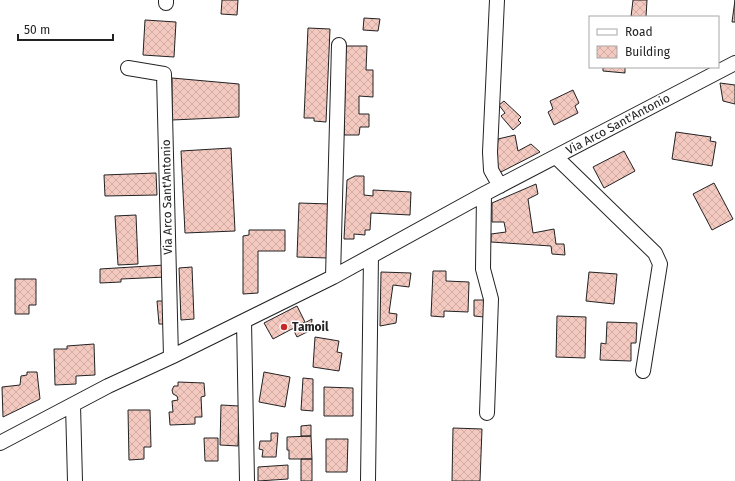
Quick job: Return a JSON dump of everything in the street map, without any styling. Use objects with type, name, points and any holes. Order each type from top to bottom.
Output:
[{"type":"street","points":[[497,0],[490,152],[491,170],[500,186]]},
{"type":"street","points":[[333,277],[339,45]]},
{"type":"street","name":"Via Arco Sant'Antonio","points":[[0,442],[108,386],[171,358],[333,277],[484,194],[735,63]]},
{"type":"street","name":"Via Arco Sant'Antonio","points":[[128,68],[164,74],[171,358]]},
{"type":"street","points":[[556,157],[655,253],[660,264],[643,371]]},
{"type":"street","points":[[484,194],[484,269],[491,299],[487,413]]},
{"type":"street","points":[[368,481],[371,256]]},
{"type":"street","points":[[244,321],[247,481]]},
{"type":"street","points":[[73,405],[75,481]]},
{"type":"building","points":[[222,0],[238,0],[237,15],[221,14]]},
{"type":"building","points":[[633,0],[647,0],[646,16],[631,16]]},
{"type":"building","points":[[735,0],[735,22],[732,22]]},
{"type":"building","points":[[364,18],[380,19],[378,31],[363,30]]},
{"type":"building","points":[[145,20],[176,22],[174,57],[143,55]]},
{"type":"building","points":[[308,28],[330,29],[326,122],[314,121],[314,118],[304,118]]},
{"type":"building","points":[[346,46],[367,46],[366,70],[373,70],[373,97],[359,96],[359,114],[369,114],[369,127],[360,127],[359,135],[344,135]]},
{"type":"building","points":[[603,68],[625,68],[625,73],[603,71]]},
{"type":"building","points":[[172,78],[239,84],[239,117],[172,120]]},
{"type":"building","points":[[720,83],[735,85],[735,104],[723,101]]},
{"type":"building","points":[[573,90],[579,103],[575,106],[578,113],[554,125],[548,112],[553,109],[550,101]]},
{"type":"building","points":[[504,101],[521,117],[518,120],[521,123],[513,130],[501,116],[505,113],[499,105]]},
{"type":"building","points":[[676,132],[711,137],[710,141],[716,142],[712,166],[672,159]]},
{"type":"building","points":[[515,135],[518,151],[531,144],[540,152],[499,173],[496,164],[498,139]]},
{"type":"building","points":[[231,148],[235,231],[185,233],[181,151]]},
{"type":"building","points":[[624,151],[635,171],[604,188],[593,167]]},
{"type":"building","points":[[156,173],[157,195],[105,196],[104,175]]},
{"type":"building","points":[[355,176],[364,176],[364,195],[373,196],[373,190],[411,192],[410,215],[371,213],[370,230],[365,230],[365,235],[354,234],[354,239],[344,239],[347,180]]},
{"type":"building","points":[[714,183],[733,219],[712,230],[693,194]]},
{"type":"building","points":[[536,184],[538,194],[528,199],[533,233],[554,229],[556,244],[564,244],[565,255],[552,254],[551,246],[491,242],[491,234],[506,232],[504,222],[492,222],[492,203]]},
{"type":"building","points":[[299,203],[330,204],[328,258],[297,257]]},
{"type":"building","points":[[136,215],[138,264],[118,265],[115,216]]},
{"type":"building","points":[[249,230],[285,230],[285,251],[258,251],[258,293],[243,294],[243,236],[249,235]]},
{"type":"building","points":[[165,265],[166,277],[121,279],[121,282],[100,283],[100,269]]},
{"type":"building","points":[[192,267],[194,319],[181,320],[179,268]]},
{"type":"building","points":[[433,271],[446,271],[446,281],[469,282],[468,312],[444,311],[444,317],[431,316]]},
{"type":"building","points":[[381,272],[411,273],[409,287],[393,285],[389,313],[397,314],[396,323],[380,326]]},
{"type":"building","points":[[589,272],[617,274],[614,304],[586,301]]},
{"type":"building","points":[[15,279],[36,279],[36,305],[29,305],[29,314],[15,314]]},
{"type":"building","points":[[474,300],[484,300],[484,317],[474,316]]},
{"type":"building","points":[[157,301],[165,301],[166,324],[159,324]]},
{"type":"building","points":[[297,306],[305,322],[273,339],[264,323]]},
{"type":"building","points":[[557,316],[586,317],[585,358],[556,357]]},
{"type":"building","points":[[312,319],[311,330],[297,337],[293,329]]},
{"type":"building","points":[[607,322],[637,323],[636,343],[631,343],[631,361],[600,360],[601,343],[606,344]]},
{"type":"building","points":[[315,337],[339,341],[337,352],[342,353],[339,371],[313,367]]},
{"type":"building","points":[[94,344],[95,375],[76,376],[76,384],[55,385],[54,349],[67,349],[67,346]]},
{"type":"building","points":[[27,372],[37,372],[40,399],[3,417],[2,387],[20,385],[21,376],[27,375]]},
{"type":"building","points":[[264,372],[290,377],[285,407],[259,402]]},
{"type":"building","points":[[303,378],[313,379],[313,411],[301,410]]},
{"type":"building","points":[[178,382],[204,383],[205,396],[201,397],[202,417],[195,417],[195,424],[170,425],[169,412],[173,412],[172,401],[178,400],[177,396],[173,394],[172,390],[174,386],[178,386]]},
{"type":"building","points":[[324,387],[353,388],[353,416],[324,416]]},
{"type":"building","points":[[221,405],[239,406],[238,446],[220,445]]},
{"type":"building","points":[[128,410],[150,410],[151,447],[144,447],[144,459],[129,460]]},
{"type":"building","points":[[311,425],[311,436],[301,436],[301,426]]},
{"type":"building","points":[[453,428],[482,429],[480,481],[452,481]]},
{"type":"building","points":[[271,433],[278,433],[276,457],[262,457],[263,450],[259,449],[260,441],[271,441]]},
{"type":"building","points":[[311,436],[312,459],[289,459],[287,437]]},
{"type":"building","points":[[204,438],[218,438],[218,461],[205,461]]},
{"type":"building","points":[[326,439],[348,439],[347,472],[326,472]]},
{"type":"building","points":[[301,459],[312,459],[312,481],[301,481]]},
{"type":"building","points":[[288,465],[288,479],[258,481],[258,467]]},
{"type":"place","name":"Tamoil","points":[[284,327]]}]
